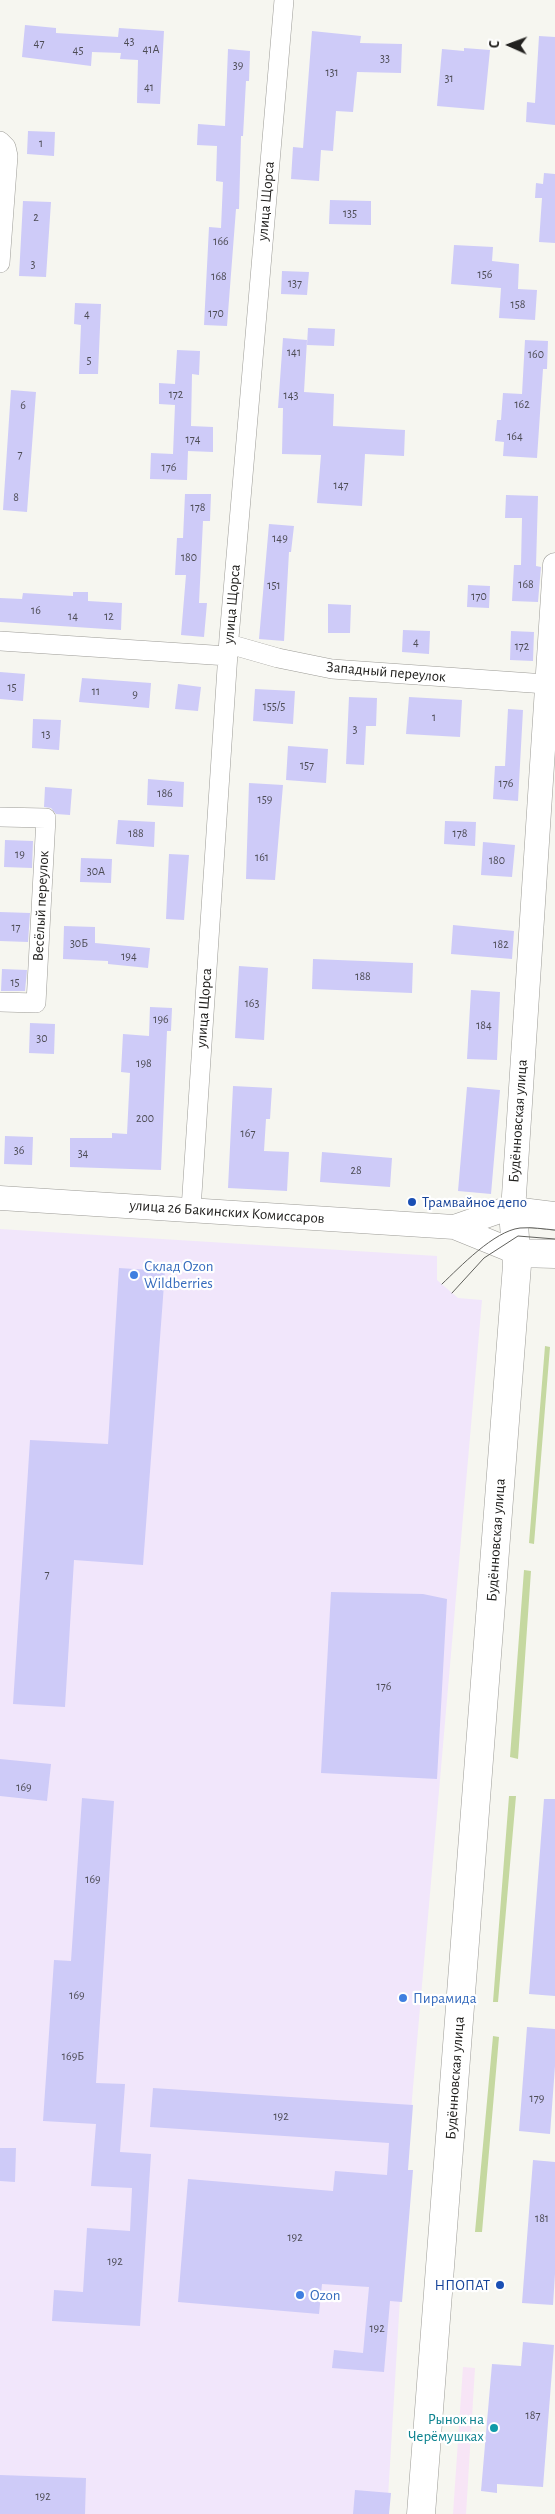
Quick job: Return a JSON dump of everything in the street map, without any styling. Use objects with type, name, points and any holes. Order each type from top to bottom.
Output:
[{"type":"main road","name":"улица 26 Бакинских Комиссаров","points":[[513,1211],[555,1216]]},
{"type":"main road","name":"Будённовская улица","points":[[421,2514],[518,1253],[513,1211]]},
{"type":"main road","name":"улица 26 Бакинских Комиссаров","points":[[518,1253],[555,1254]]},
{"type":"street","name":"улица Щорса","points":[[191,1210],[228,650],[284,0]]},
{"type":"street","points":[[0,141],[6,147],[8,156],[0,262]]},
{"type":"street","name":"Будённовская улица","points":[[513,1211],[555,565]]},
{"type":"street","name":"Западный переулок","points":[[0,641],[228,650],[332,669],[546,684]]},
{"type":"street","name":"Весёлый переулок","points":[[0,817],[46,818],[36,1003],[0,1002]]},
{"type":"street","name":"улица 26 Бакинских Комиссаров","points":[[0,1198],[454,1227],[518,1253]]},
{"type":"street","name":"улица 26 Бакинских Комиссаров","points":[[454,1227],[500,1211],[513,1211]]},
{"type":"shaded area","points":[[0,1229],[437,1256],[437,1280],[458,1298],[482,1300],[412,2099],[387,2514],[0,2514]]},
{"type":"shaded area","points":[[463,2367],[475,2368],[466,2514],[453,2514]]},
{"type":"green space","points":[[545,1346],[550,1347],[534,1544],[529,1543]]},
{"type":"green space","points":[[524,1570],[531,1571],[518,1759],[510,1757]]},
{"type":"green space","points":[[509,1796],[516,1796],[498,2002],[493,2002]]},
{"type":"green space","points":[[493,2036],[499,2037],[482,2232],[475,2232]]},
{"type":"building","points":[[25,25],[56,28],[56,33],[118,37],[119,28],[164,31],[160,104],[137,103],[138,60],[120,59],[121,53],[92,52],[91,66],[22,57]]},
{"type":"building","points":[[312,31],[361,36],[360,43],[402,44],[401,73],[357,72],[353,112],[336,111],[333,151],[321,150],[319,181],[291,179],[293,147],[303,148]]},
{"type":"building","points":[[539,36],[555,37],[555,125],[526,122],[527,102],[535,103]]},
{"type":"building","points":[[464,48],[490,50],[484,110],[437,106],[442,49],[464,51]]},
{"type":"building","points":[[228,49],[250,51],[249,81],[246,81],[243,136],[241,136],[239,209],[236,209],[227,326],[204,325],[209,227],[221,228],[223,182],[216,181],[217,146],[197,145],[198,124],[225,126]]},
{"type":"building","points":[[28,131],[55,132],[54,156],[27,154]]},
{"type":"building","points":[[544,173],[555,174],[555,243],[539,242],[542,198],[535,198],[536,183],[543,184]]},
{"type":"building","points":[[330,200],[371,201],[371,225],[329,224]]},
{"type":"building","points":[[23,201],[51,202],[46,277],[19,276]]},
{"type":"building","points":[[454,245],[493,247],[492,261],[519,264],[518,289],[537,290],[535,320],[499,318],[501,288],[451,284]]},
{"type":"building","points":[[282,271],[309,272],[307,295],[281,294]]},
{"type":"building","points":[[75,303],[101,304],[98,374],[79,374],[81,325],[74,324]]},
{"type":"building","points":[[308,328],[335,329],[334,346],[307,345]]},
{"type":"building","points":[[283,338],[307,340],[304,392],[334,394],[333,426],[405,430],[404,456],[365,454],[362,506],[317,503],[321,455],[282,454],[283,408],[278,408]]},
{"type":"building","points":[[525,340],[548,341],[547,369],[543,369],[537,458],[503,456],[504,442],[495,441],[497,420],[501,420],[503,393],[522,394]]},
{"type":"building","points":[[177,350],[200,351],[199,375],[192,374],[191,426],[213,427],[213,452],[188,451],[187,480],[150,479],[151,453],[173,454],[175,405],[159,404],[159,383],[175,384]]},
{"type":"building","points":[[11,390],[36,392],[27,512],[3,510]]},
{"type":"building","points":[[185,494],[211,494],[210,521],[203,521],[199,603],[207,603],[204,637],[181,635],[186,575],[175,575],[177,538],[183,538]]},
{"type":"building","points":[[506,495],[538,496],[536,566],[541,567],[538,602],[512,601],[514,565],[521,565],[522,518],[505,518]]},
{"type":"building","points":[[269,524],[294,526],[291,552],[289,552],[284,641],[259,639]]},
{"type":"building","points":[[468,585],[490,586],[489,608],[467,607]]},
{"type":"building","points":[[73,592],[88,592],[88,601],[122,603],[121,630],[0,622],[0,598],[22,599],[23,593],[73,596]]},
{"type":"building","points":[[328,604],[351,605],[350,633],[328,633]]},
{"type":"building","points":[[403,630],[430,631],[429,654],[402,652]]},
{"type":"building","points":[[511,631],[534,632],[533,661],[510,660]]},
{"type":"building","points":[[0,672],[25,674],[23,701],[0,699]]},
{"type":"building","points":[[82,678],[151,683],[149,708],[79,702]]},
{"type":"building","points":[[178,684],[201,687],[198,711],[175,709]]},
{"type":"building","points":[[255,689],[295,691],[293,724],[253,721]]},
{"type":"building","points":[[349,697],[377,698],[376,726],[366,726],[364,765],[346,764]]},
{"type":"building","points":[[409,697],[462,700],[460,737],[406,734]]},
{"type":"building","points":[[508,709],[523,710],[518,801],[493,799],[495,766],[505,766]]},
{"type":"building","points":[[33,719],[61,720],[59,750],[32,748]]},
{"type":"building","points":[[288,746],[328,749],[326,783],[286,780]]},
{"type":"building","points":[[148,779],[184,782],[183,807],[147,805]]},
{"type":"building","points":[[249,783],[283,785],[275,880],[246,879]]},
{"type":"building","points":[[45,787],[72,789],[70,815],[56,814],[51,808],[44,807]]},
{"type":"building","points":[[118,820],[155,822],[154,847],[116,844]]},
{"type":"building","points":[[445,821],[476,822],[475,846],[444,844]]},
{"type":"building","points":[[5,840],[33,841],[32,868],[4,867]]},
{"type":"building","points":[[483,842],[515,845],[512,877],[481,875]]},
{"type":"building","points":[[169,854],[189,855],[184,920],[166,919]]},
{"type":"building","points":[[81,858],[112,859],[111,883],[80,882]]},
{"type":"building","points":[[0,912],[30,913],[28,942],[0,941]]},
{"type":"building","points":[[453,925],[514,931],[512,959],[451,954]]},
{"type":"building","points":[[64,926],[95,927],[95,943],[150,948],[148,968],[108,964],[108,961],[63,959]]},
{"type":"building","points":[[313,959],[413,963],[412,993],[312,989]]},
{"type":"building","points":[[239,966],[268,968],[264,1040],[235,1038]]},
{"type":"building","points":[[2,969],[27,970],[25,991],[1,991]]},
{"type":"building","points":[[471,990],[500,992],[497,1060],[467,1059]]},
{"type":"building","points":[[150,1007],[172,1008],[171,1031],[167,1031],[161,1170],[70,1167],[70,1138],[112,1138],[112,1133],[127,1134],[130,1073],[121,1072],[123,1034],[149,1036]]},
{"type":"building","points":[[30,1023],[55,1024],[54,1054],[29,1053]]},
{"type":"building","points":[[233,1086],[272,1088],[270,1119],[266,1119],[264,1151],[289,1152],[287,1191],[228,1188]]},
{"type":"building","points":[[467,1087],[500,1090],[491,1194],[458,1191]]},
{"type":"building","points":[[5,1136],[33,1137],[32,1165],[4,1164]]},
{"type":"building","points":[[322,1152],[392,1158],[390,1187],[320,1182]]},
{"type":"building","points":[[119,1268],[165,1271],[143,1565],[74,1560],[65,1707],[13,1704],[30,1440],[108,1444]]},
{"type":"building","points":[[331,1592],[423,1594],[447,1599],[437,1779],[321,1773]]},
{"type":"building","points":[[0,1759],[51,1764],[47,1801],[0,1796]]},
{"type":"building","points":[[82,1798],[114,1801],[96,2083],[125,2084],[120,2152],[151,2154],[140,2326],[52,2321],[54,2290],[83,2292],[87,2228],[130,2231],[132,2188],[91,2186],[96,2124],[43,2121],[54,1960],[71,1961]]},
{"type":"building","points":[[544,1799],[555,1799],[555,1996],[529,1994]]},
{"type":"building","points":[[527,2027],[555,2029],[555,2066],[550,2134],[519,2131]]},
{"type":"building","points":[[153,2088],[413,2105],[408,2170],[413,2170],[402,2302],[390,2301],[384,2372],[332,2368],[334,2350],[363,2353],[369,2287],[322,2284],[319,2314],[178,2302],[188,2179],[333,2191],[335,2171],[387,2175],[389,2143],[150,2127]]},
{"type":"building","points":[[0,2148],[16,2148],[15,2182],[0,2181]]},
{"type":"building","points":[[533,2160],[555,2162],[555,2274],[553,2305],[522,2303]]},
{"type":"building","points":[[523,2342],[554,2345],[543,2487],[497,2484],[497,2493],[481,2491],[492,2364],[521,2366]]},
{"type":"building","points":[[0,2475],[86,2478],[85,2514],[0,2514]]},
{"type":"building","points":[[355,2490],[391,2493],[389,2514],[353,2514]]},
{"type":"tram line","points":[[442,1284],[478,1251],[499,1236],[520,1228],[555,1230]]},
{"type":"tram line","points":[[452,1293],[484,1258],[518,1236],[555,1239]]},
{"type":"place","name":"Трамвайное депо","points":[[412,1202]]},
{"type":"place","name":"Склад Ozon Wildberries","points":[[134,1275]]},
{"type":"place","name":"Пирамида","points":[[403,1998]]},
{"type":"place","name":"НПОПАТ","points":[[500,2285]]},
{"type":"place","name":"Ozon","points":[[300,2295]]},
{"type":"place","name":"Рынок на Черёмушках","points":[[494,2428]]}]
